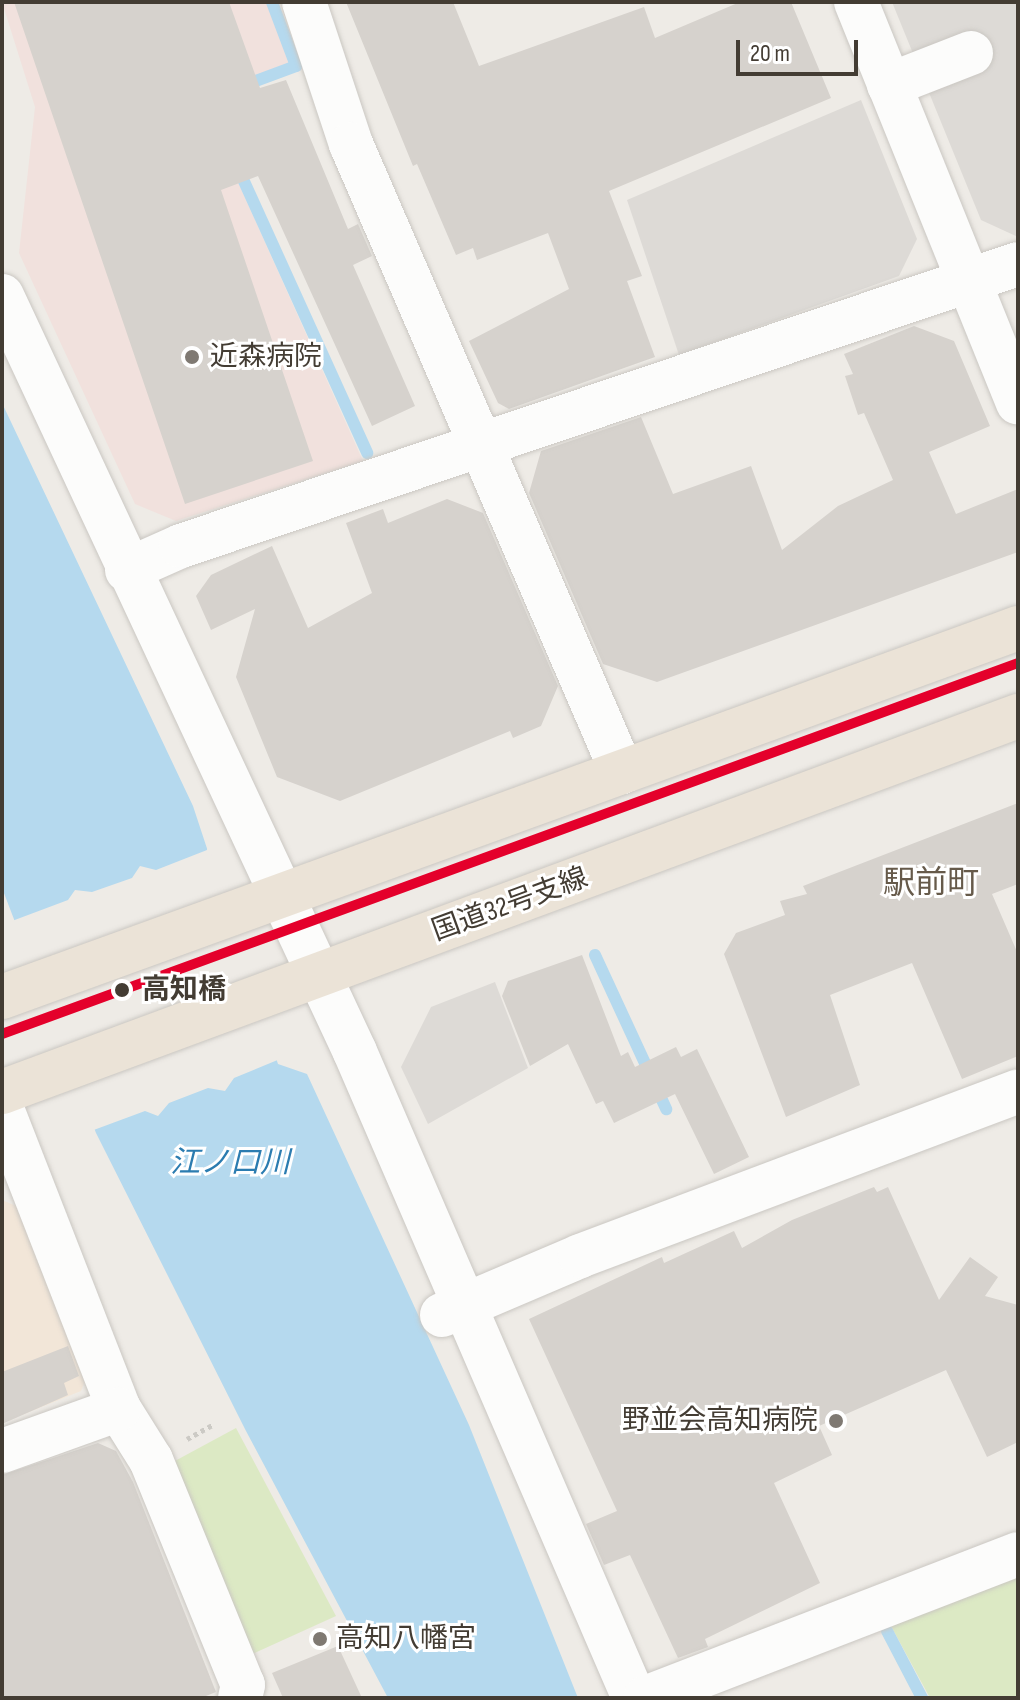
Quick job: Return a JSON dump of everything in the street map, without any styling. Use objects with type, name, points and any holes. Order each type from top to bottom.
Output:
[{"type":"highway","points":[[19,991],[1018,628]]},
{"type":"highway","name":"国道32号支線","points":[[2,1092],[263,999],[319,975],[1018,716]]},
{"type":"street","points":[[304,2],[351,144],[622,772]]},
{"type":"street","points":[[856,2],[1018,403]]},
{"type":"street","points":[[889,85],[971,53]]},
{"type":"street","points":[[127,570],[181,546],[483,448],[1018,264]]},
{"type":"street","points":[[2,296],[127,570],[319,975],[454,1310],[482,1348],[634,1698]]},
{"type":"street","points":[[454,1310],[580,1256],[1018,1091]]},
{"type":"street","points":[[2,1109],[119,1409],[151,1460],[243,1685],[240,1698]]},
{"type":"street","points":[[2,1451],[119,1409]]},
{"type":"street","points":[[645,1698],[1018,1554]]},
{"type":"shaded area","name":"近森病院","points":[[2,2],[268,2],[289,64],[199,95],[363,461],[176,521],[135,504],[19,253],[35,107]]},
{"type":"shaded area","points":[[892,2],[1018,2],[1018,237],[981,220]]},
{"type":"shaded area","points":[[861,100],[917,239],[899,276],[679,355],[627,200]]},
{"type":"shaded area","points":[[495,982],[528,1068],[428,1124],[401,1067],[431,1007]]},
{"type":"shaded area","points":[[2,1200],[23,1209],[88,1374],[81,1391],[2,1423]]},
{"type":"green space","points":[[236,1428],[336,1616],[250,1655],[173,1462]]},
{"type":"green space","points":[[1018,1576],[1018,1698],[930,1698],[891,1626]]},
{"type":"water","name":"江ノ口川","points":[[2,403],[193,806],[278,1064],[307,1074],[469,1425],[578,1698],[388,1698],[246,1431],[96,1133],[2,888]]},
{"type":"pier","name":"高知橋","points":[[208,845],[280,1059],[234,1078],[225,1091],[208,1088],[169,1103],[158,1116],[145,1111],[91,1131],[12,921],[68,900],[75,890],[92,892],[132,878],[140,866],[156,870],[207,850]]},
{"type":"building","name":"近森病院","points":[[14,2],[229,2],[260,88],[286,80],[348,229],[358,224],[372,256],[353,265],[415,406],[372,426],[258,176],[221,190],[313,461],[185,504]]},
{"type":"building","points":[[346,2],[453,2],[479,66],[644,7],[655,38],[740,2],[791,2],[831,98],[609,191],[642,276],[627,281],[655,357],[509,409],[498,403],[469,341],[569,289],[548,233],[477,260],[473,248],[456,255],[417,164],[413,166]]},
{"type":"building","points":[[914,326],[954,341],[990,426],[929,452],[956,514],[1018,489],[1018,552],[657,682],[603,664],[529,493],[541,451],[641,417],[673,494],[751,466],[782,550],[838,506],[893,480],[864,413],[858,415],[845,376],[853,374],[844,354]]},
{"type":"building","points":[[447,499],[483,513],[558,686],[541,726],[513,738],[510,731],[340,801],[277,777],[236,677],[255,609],[211,630],[196,596],[211,575],[272,546],[308,628],[372,593],[346,523],[383,509],[388,523]]},
{"type":"building","points":[[1018,803],[1018,884],[992,894],[1018,954],[1018,1056],[962,1079],[912,963],[830,995],[860,1085],[786,1117],[724,954],[736,933],[785,915],[780,901],[807,894],[803,886]]},
{"type":"building","points":[[582,955],[621,1056],[628,1052],[635,1067],[676,1047],[681,1057],[697,1049],[749,1157],[714,1174],[675,1094],[614,1123],[603,1101],[596,1104],[568,1044],[530,1066],[502,996],[508,981]]},
{"type":"building","points":[[874,1187],[877,1192],[888,1187],[939,1300],[970,1257],[998,1277],[985,1296],[1018,1305],[1018,1442],[987,1457],[946,1370],[819,1426],[832,1455],[774,1483],[820,1583],[705,1639],[708,1647],[678,1658],[630,1555],[604,1565],[586,1524],[617,1511],[529,1319],[662,1257],[664,1263],[734,1231],[742,1248],[792,1220]]},
{"type":"building","points":[[68,1346],[79,1376],[64,1383],[68,1395],[2,1424],[2,1372]]},
{"type":"building","points":[[98,1443],[116,1451],[133,1482],[216,1692],[201,1698],[2,1698],[2,1475]]},
{"type":"building","points":[[338,1646],[362,1698],[283,1698],[272,1673]]},
{"type":"waterway","points":[[242,86],[296,66],[272,2]]},
{"type":"waterway","points":[[238,168],[367,453]]},
{"type":"waterway","points":[[595,955],[666,1109]]},
{"type":"waterway","points":[[887,1631],[922,1698]]},
{"type":"transit line","points":[[2,1034],[1018,663]]},
{"type":"place","name":"近森病院","points":[[192,357]]},
{"type":"place","name":"高知橋","points":[[122,990]]},
{"type":"place","name":"野並会高知病院","points":[[836,1421]]},
{"type":"place","name":"高知八幡宮","points":[[320,1639]]},
{"type":"district","name":"駅前町","points":[[931,884]]}]
